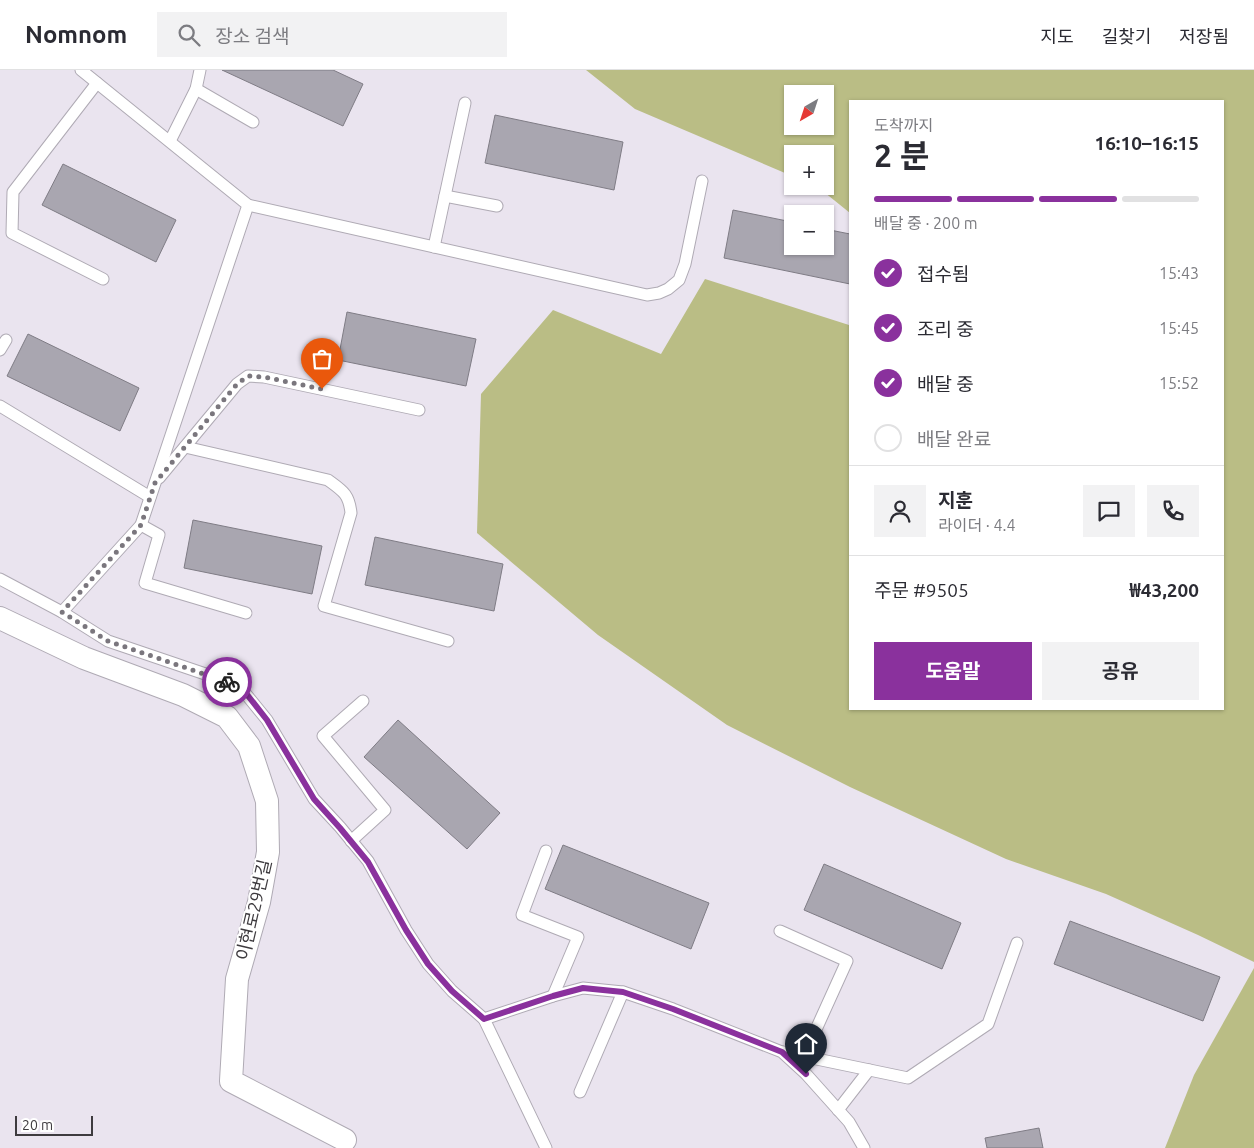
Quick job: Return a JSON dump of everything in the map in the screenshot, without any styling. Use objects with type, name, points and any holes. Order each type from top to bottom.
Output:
[{"type":"street","name":"이현로29번길","points":[[0,618],[84,658],[183,695],[227,717],[249,746],[267,801],[268,852],[259,902],[237,979],[231,1081],[345,1140]]},
{"type":"lane","points":[[82,70],[248,205],[647,295],[668,289],[679,280],[685,264],[702,182]]},
{"type":"lane","points":[[170,142],[196,88],[200,70]]},
{"type":"lane","points":[[97,82],[13,192],[12,233],[104,279]]},
{"type":"lane","points":[[196,88],[253,122]]},
{"type":"lane","points":[[434,247],[465,104]]},
{"type":"lane","points":[[445,196],[496,206]]},
{"type":"lane","points":[[62,612],[141,525],[248,205]]},
{"type":"lane","points":[[155,483],[237,384],[248,376],[264,377],[419,410]]},
{"type":"lane","points":[[0,406],[150,496]]},
{"type":"lane","points":[[185,447],[328,480],[342,490],[350,501],[351,513],[324,606],[448,642]]},
{"type":"lane","points":[[141,525],[159,535],[145,583],[246,613]]},
{"type":"lane","points":[[0,579],[62,612],[108,641],[223,680],[245,692],[267,720],[314,799],[368,862],[406,930],[428,964],[452,991],[484,1019],[546,1148]]},
{"type":"lane","points":[[351,841],[385,810],[323,736],[363,701]]},
{"type":"lane","points":[[546,851],[522,915],[578,937],[553,996]]},
{"type":"lane","points":[[780,931],[847,961],[804,1056]]},
{"type":"lane","points":[[484,1019],[583,988],[623,992],[673,1009],[782,1052],[908,1078],[988,1024],[1017,943]]},
{"type":"lane","points":[[580,1092],[623,992]]},
{"type":"lane","points":[[782,1052],[806,1074],[838,1110],[864,1148]]},
{"type":"lane","points":[[838,1110],[869,1070]]},
{"type":"green space","points":[[586,70],[1254,70],[1254,962],[1106,894],[1006,859],[850,787],[727,725],[598,635],[477,533],[481,394],[553,310],[661,354],[705,279],[849,325],[849,710],[1224,710],[1224,100],[849,100],[849,212],[827,195],[834,195],[834,145],[784,145],[784,173],[635,109]]},
{"type":"green space","points":[[1254,968],[1254,1148],[1165,1148],[1194,1075]]},
{"type":"building","points":[[222,70],[333,70],[363,84],[343,126]]},
{"type":"building","points":[[495,115],[623,142],[614,190],[485,163]]},
{"type":"building","points":[[63,164],[176,220],[156,262],[42,205]]},
{"type":"building","points":[[733,210],[784,220],[784,255],[834,255],[834,231],[849,234],[849,284],[724,258]]},
{"type":"building","points":[[347,312],[476,339],[466,386],[338,360]]},
{"type":"building","points":[[28,334],[139,388],[120,431],[7,376]]},
{"type":"building","points":[[193,520],[322,546],[312,594],[184,568]]},
{"type":"building","points":[[375,537],[503,564],[494,611],[365,585]]},
{"type":"building","points":[[398,720],[500,813],[467,849],[364,757]]},
{"type":"building","points":[[563,845],[709,903],[691,949],[545,889]]},
{"type":"building","points":[[824,864],[961,923],[942,969],[804,910]]},
{"type":"building","points":[[1070,921],[1220,977],[1203,1021],[1054,964]]},
{"type":"building","points":[[1039,1128],[1043,1148],[987,1148],[985,1138]]},
{"type":"way so far","points":[[227,682],[108,641],[62,612],[141,525],[155,483],[237,384],[248,376],[264,377],[322,389]]},
{"type":"route","points":[[227,682],[245,692],[267,720],[314,799],[368,862],[406,930],[428,964],[452,991],[484,1019],[583,988],[623,992],[673,1009],[782,1052],[806,1074]]}]
